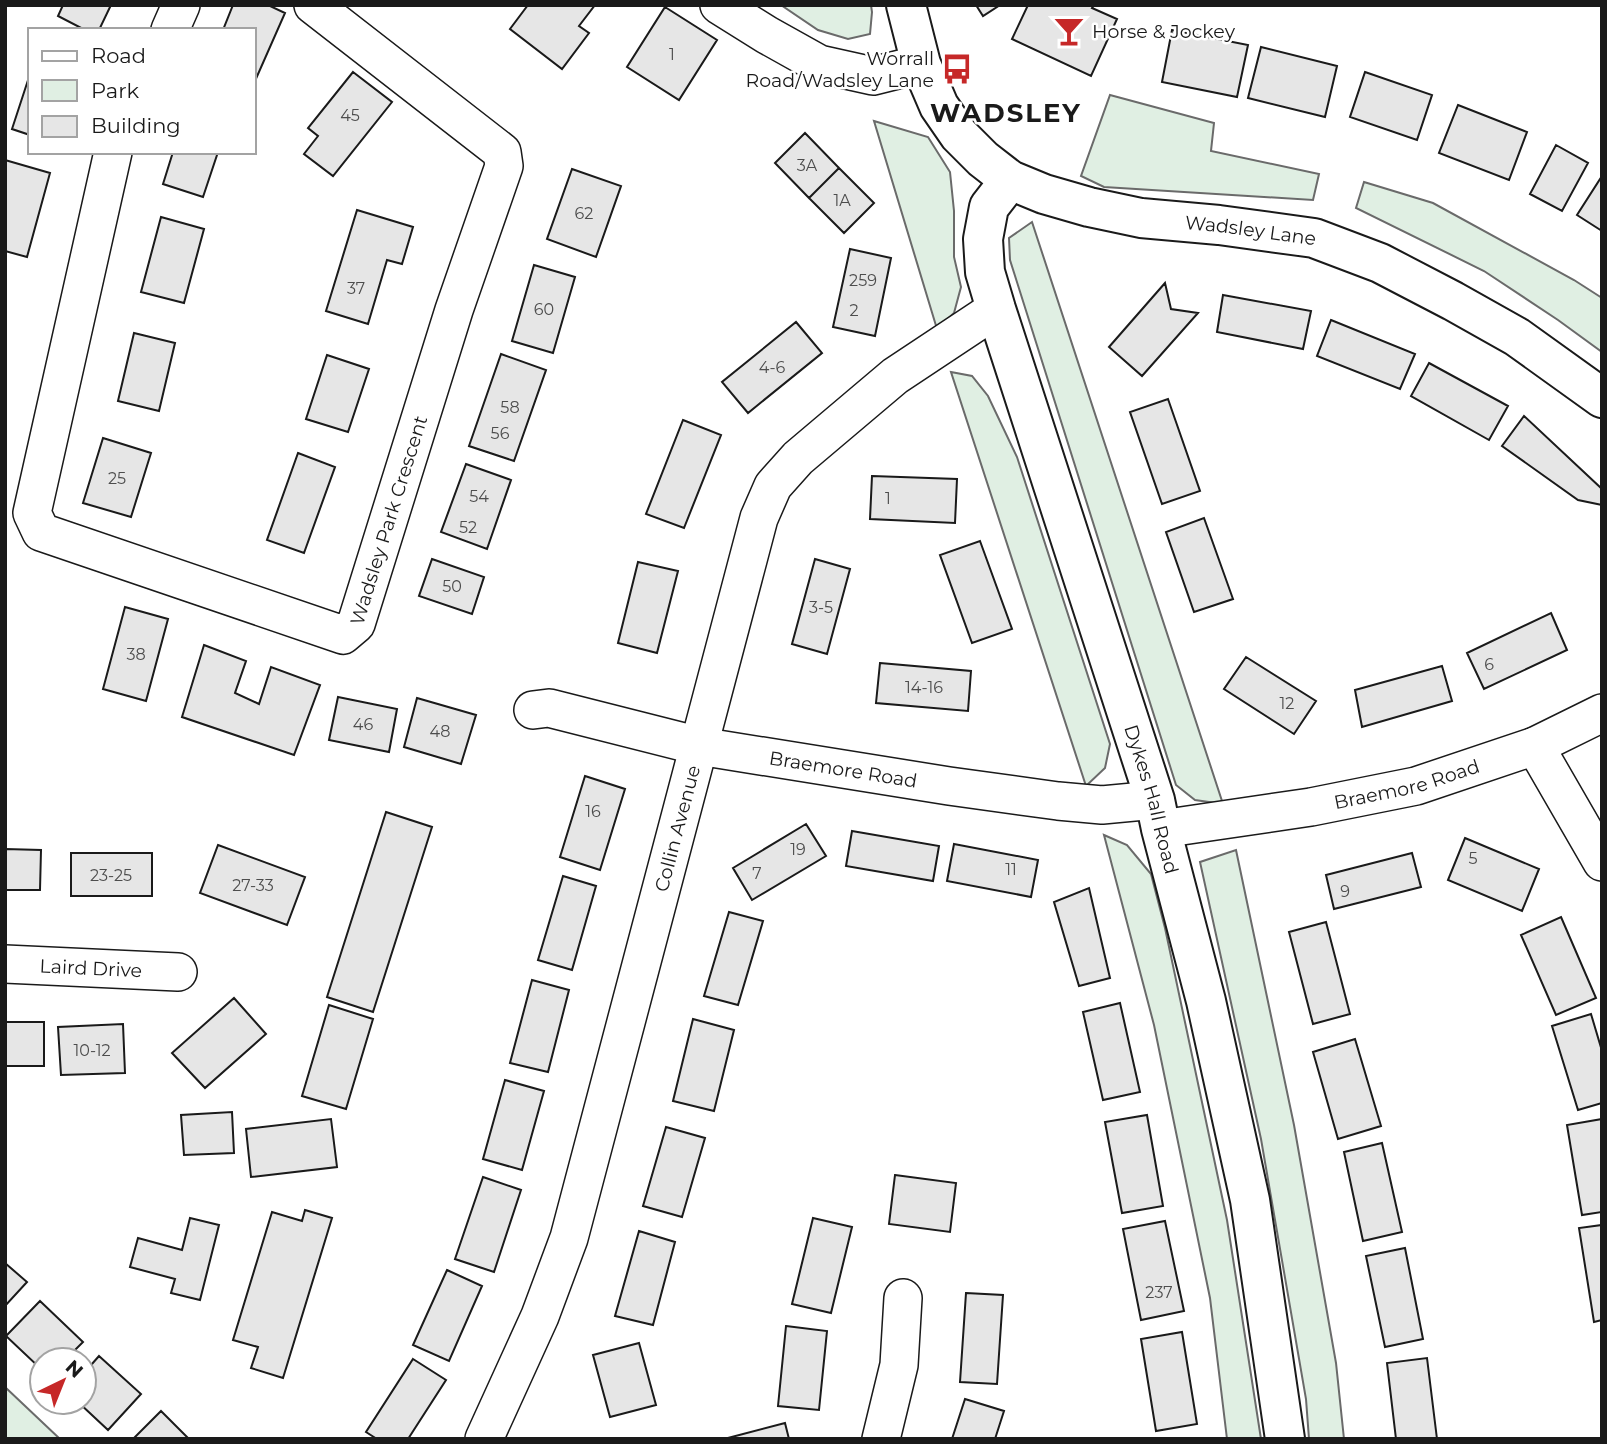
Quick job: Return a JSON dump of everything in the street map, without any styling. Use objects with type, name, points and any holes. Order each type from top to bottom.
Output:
[{"type":"street","points":[[171,28],[181,5]]},
{"type":"street","name":"Wadsley Park Crescent","points":[[113,154],[32,513],[41,532],[343,635],[356,624],[454,310],[504,166],[502,152],[313,5]]},
{"type":"street","points":[[719,5],[819,64],[873,76],[922,64]]},
{"type":"street","name":"Wadsley Lane","points":[[906,5],[922,64],[939,106],[960,135],[983,159],[1010,180],[1044,194],[1088,207],[1141,218],[1314,238],[1380,263],[1453,301],[1517,337],[1602,398]]},
{"type":"street","name":"Dykes Hall Road","points":[[1010,180],[989,207],[983,239],[985,272],[1158,815],[1206,1001],[1250,1200],[1285,1439]]},
{"type":"street","name":"Collin Avenue","points":[[489,1437],[540,1316],[569,1238],[759,518],[773,486],[798,458],[895,376],[996,309]]},
{"type":"street","name":"Braemore Road","points":[[533,710],[550,708],[699,746],[1158,815],[1311,807],[1416,786],[1535,746],[1602,713]]},
{"type":"street","points":[[1535,746],[1602,862]]},
{"type":"street","name":"Laird Drive","points":[[5,964],[178,972]]},
{"type":"street","points":[[881,1439],[899,1365],[902,1298]]},
{"type":"green space","points":[[781,5],[871,5],[870,34],[848,39],[818,30]]},
{"type":"green space","points":[[1110,95],[1214,123],[1211,151],[1319,174],[1313,200],[1104,187],[1081,176]]},
{"type":"green space","points":[[874,121],[928,137],[950,172],[954,211],[954,257],[961,287],[954,313],[937,329]]},
{"type":"green space","points":[[1364,182],[1433,203],[1602,298],[1602,352],[1484,271],[1356,208]]},
{"type":"green space","points":[[1032,222],[1223,804],[1195,800],[1176,785],[1010,260],[1009,238]]},
{"type":"green space","points":[[951,372],[972,376],[988,396],[1017,457],[1110,744],[1105,768],[1086,786]]},
{"type":"green space","points":[[1104,835],[1127,845],[1151,874],[1227,1220],[1261,1439],[1227,1439],[1210,1298],[1154,1025]]},
{"type":"green space","points":[[1236,850],[1294,1125],[1336,1363],[1344,1439],[1309,1439],[1306,1399],[1261,1139],[1200,862]]},
{"type":"green space","points":[[5,1387],[28,1409],[28,1416],[36,1416],[60,1439],[5,1439]]},
{"type":"building","points":[[63,5],[111,5],[100,28],[81,28],[58,16]]},
{"type":"building","points":[[233,5],[268,5],[285,13],[256,79],[256,28],[224,28]]},
{"type":"building","points":[[528,5],[595,5],[579,26],[589,33],[562,69],[510,29]]},
{"type":"building","points":[[976,5],[1000,5],[983,16]]},
{"type":"building","points":[[1028,5],[1094,5],[1092,8],[1117,19],[1091,76],[1012,39]]},
{"type":"building","points":[[665,7],[717,40],[679,100],[627,67]]},
{"type":"building","points":[[1172,30],[1248,45],[1237,97],[1162,82]]},
{"type":"building","points":[[1261,47],[1337,66],[1325,117],[1248,98]]},
{"type":"building","points":[[353,72],[392,102],[333,176],[304,154],[318,136],[308,128]]},
{"type":"building","points":[[1365,72],[1432,95],[1417,140],[1350,117]]},
{"type":"building","points":[[28,80],[28,134],[12,129]]},
{"type":"building","points":[[1458,105],[1527,132],[1509,180],[1439,153]]},
{"type":"building","points":[[805,133],[839,168],[809,198],[775,163]]},
{"type":"building","points":[[1556,145],[1588,163],[1562,211],[1530,194]]},
{"type":"building","points":[[172,154],[217,154],[203,197],[163,184]]},
{"type":"building","points":[[5,160],[50,173],[27,257],[5,251]]},
{"type":"building","points":[[839,168],[874,203],[844,233],[809,198]]},
{"type":"building","points":[[572,169],[621,186],[596,257],[547,239]]},
{"type":"building","points":[[1602,176],[1602,231],[1577,215]]},
{"type":"building","points":[[357,210],[413,227],[402,264],[387,260],[368,324],[326,311]]},
{"type":"building","points":[[161,217],[204,229],[184,303],[141,292]]},
{"type":"building","points":[[850,249],[891,258],[875,336],[833,327]]},
{"type":"building","points":[[534,265],[575,277],[553,353],[512,341]]},
{"type":"building","points":[[1165,283],[1171,309],[1198,313],[1142,376],[1109,347]]},
{"type":"building","points":[[1223,295],[1311,311],[1303,349],[1217,332]]},
{"type":"building","points":[[1331,320],[1415,354],[1400,389],[1317,356]]},
{"type":"building","points":[[796,322],[822,353],[748,413],[722,382]]},
{"type":"building","points":[[134,333],[175,343],[159,411],[118,401]]},
{"type":"building","points":[[501,354],[546,370],[514,461],[469,446]]},
{"type":"building","points":[[327,355],[369,369],[348,432],[306,419]]},
{"type":"building","points":[[1429,363],[1508,406],[1489,440],[1411,396]]},
{"type":"building","points":[[1168,399],[1200,491],[1162,504],[1130,412]]},
{"type":"building","points":[[1524,416],[1602,489],[1602,505],[1578,500],[1502,446]]},
{"type":"building","points":[[683,420],[721,435],[684,528],[646,514]]},
{"type":"building","points":[[103,438],[151,453],[131,517],[83,503]]},
{"type":"building","points":[[298,453],[335,467],[304,553],[267,540]]},
{"type":"building","points":[[466,464],[511,480],[487,549],[441,532]]},
{"type":"building","points":[[872,476],[957,479],[955,523],[870,519]]},
{"type":"building","points":[[1204,518],[1233,599],[1194,612],[1166,532]]},
{"type":"building","points":[[980,541],[1012,629],[972,643],[940,555]]},
{"type":"building","points":[[432,559],[484,577],[472,614],[419,596]]},
{"type":"building","points":[[815,559],[850,569],[827,654],[792,644]]},
{"type":"building","points":[[638,562],[678,571],[657,653],[618,643]]},
{"type":"building","points":[[125,607],[168,619],[146,701],[103,689]]},
{"type":"building","points":[[1551,613],[1567,650],[1484,689],[1467,653]]},
{"type":"building","points":[[204,645],[246,661],[235,693],[259,704],[271,667],[320,685],[294,755],[182,717]]},
{"type":"building","points":[[1246,657],[1316,701],[1294,734],[1224,689]]},
{"type":"building","points":[[880,663],[971,671],[968,711],[876,703]]},
{"type":"building","points":[[1442,666],[1452,701],[1362,727],[1355,690]]},
{"type":"building","points":[[338,697],[397,709],[389,752],[329,740]]},
{"type":"building","points":[[417,698],[476,715],[461,764],[404,747]]},
{"type":"building","points":[[585,776],[625,789],[600,870],[560,857]]},
{"type":"building","points":[[386,812],[432,827],[373,1012],[327,997]]},
{"type":"building","points":[[806,824],[826,856],[752,900],[733,868]]},
{"type":"building","points":[[852,831],[939,846],[933,881],[846,866]]},
{"type":"building","points":[[1465,838],[1539,869],[1522,911],[1448,880]]},
{"type":"building","points":[[954,844],[1038,860],[1031,897],[947,881]]},
{"type":"building","points":[[218,845],[305,877],[287,925],[200,893]]},
{"type":"building","points":[[5,849],[41,850],[40,890],[5,890]]},
{"type":"building","points":[[71,853],[152,853],[152,896],[71,896]]},
{"type":"building","points":[[1412,853],[1421,887],[1334,909],[1326,875]]},
{"type":"building","points":[[563,876],[596,886],[572,970],[538,960]]},
{"type":"building","points":[[1089,888],[1110,978],[1079,986],[1054,902]]},
{"type":"building","points":[[729,912],[763,921],[738,1005],[704,996]]},
{"type":"building","points":[[1561,917],[1596,998],[1556,1015],[1521,935]]},
{"type":"building","points":[[1326,922],[1350,1014],[1313,1024],[1289,932]]},
{"type":"building","points":[[532,980],[569,990],[548,1072],[510,1063]]},
{"type":"building","points":[[234,998],[266,1034],[205,1088],[172,1053]]},
{"type":"building","points":[[1120,1003],[1140,1092],[1103,1100],[1083,1012]]},
{"type":"building","points":[[329,1005],[373,1019],[346,1109],[302,1096]]},
{"type":"building","points":[[1591,1014],[1602,1051],[1602,1103],[1578,1110],[1552,1026]]},
{"type":"building","points":[[693,1019],[734,1030],[714,1111],[673,1101]]},
{"type":"building","points":[[5,1022],[44,1022],[44,1066],[5,1066]]},
{"type":"building","points":[[123,1024],[125,1073],[61,1075],[58,1027]]},
{"type":"building","points":[[1355,1039],[1381,1126],[1338,1139],[1313,1052]]},
{"type":"building","points":[[505,1080],[544,1091],[522,1170],[483,1159]]},
{"type":"building","points":[[232,1112],[234,1153],[184,1155],[181,1115]]},
{"type":"building","points":[[1147,1115],[1163,1206],[1122,1213],[1105,1122]]},
{"type":"building","points":[[331,1119],[337,1167],[251,1177],[246,1129]]},
{"type":"building","points":[[1602,1119],[1602,1212],[1582,1215],[1567,1125]]},
{"type":"building","points":[[666,1127],[705,1138],[682,1217],[643,1206]]},
{"type":"building","points":[[1382,1143],[1402,1232],[1363,1241],[1344,1152]]},
{"type":"building","points":[[895,1175],[956,1183],[950,1232],[889,1224]]},
{"type":"building","points":[[483,1177],[521,1190],[494,1272],[455,1259]]},
{"type":"building","points":[[305,1210],[332,1218],[283,1378],[251,1368],[258,1347],[233,1340],[272,1212],[302,1221]]},
{"type":"building","points":[[190,1218],[219,1225],[200,1300],[171,1293],[175,1279],[130,1267],[138,1238],[182,1250]]},
{"type":"building","points":[[813,1218],[852,1227],[831,1313],[792,1304]]},
{"type":"building","points":[[1165,1221],[1184,1311],[1141,1320],[1123,1229]]},
{"type":"building","points":[[1602,1225],[1602,1320],[1594,1322],[1579,1228]]},
{"type":"building","points":[[639,1231],[675,1242],[653,1325],[615,1316]]},
{"type":"building","points":[[1405,1248],[1423,1339],[1385,1347],[1366,1256]]},
{"type":"building","points":[[5,1263],[27,1282],[5,1306]]},
{"type":"building","points":[[447,1270],[482,1286],[449,1361],[413,1345]]},
{"type":"building","points":[[966,1293],[1003,1295],[997,1384],[960,1382]]},
{"type":"building","points":[[40,1301],[83,1342],[79,1346],[28,1346],[28,1357],[6,1336]]},
{"type":"building","points":[[786,1326],[827,1331],[819,1410],[778,1406]]},
{"type":"building","points":[[1182,1332],[1197,1424],[1156,1431],[1141,1339]]},
{"type":"building","points":[[639,1343],[656,1405],[610,1417],[593,1355]]},
{"type":"building","points":[[98,1357],[141,1394],[108,1430],[93,1416],[98,1416]]},
{"type":"building","points":[[1427,1358],[1437,1439],[1396,1439],[1387,1363]]},
{"type":"building","points":[[413,1359],[446,1380],[408,1439],[377,1439],[366,1432]]},
{"type":"building","points":[[965,1399],[1004,1411],[995,1439],[952,1439]]},
{"type":"building","points":[[161,1411],[189,1439],[133,1439]]},
{"type":"building","points":[[785,1423],[789,1439],[724,1439]]},
{"type":"place","name":"Horse & Jockey","points":[[1069,31]]},
{"type":"place","name":"Worrall Road/Wadsley Lane","points":[[957,69]]},
{"type":"district","name":"WADSLEY","points":[[1006,113]]}]
